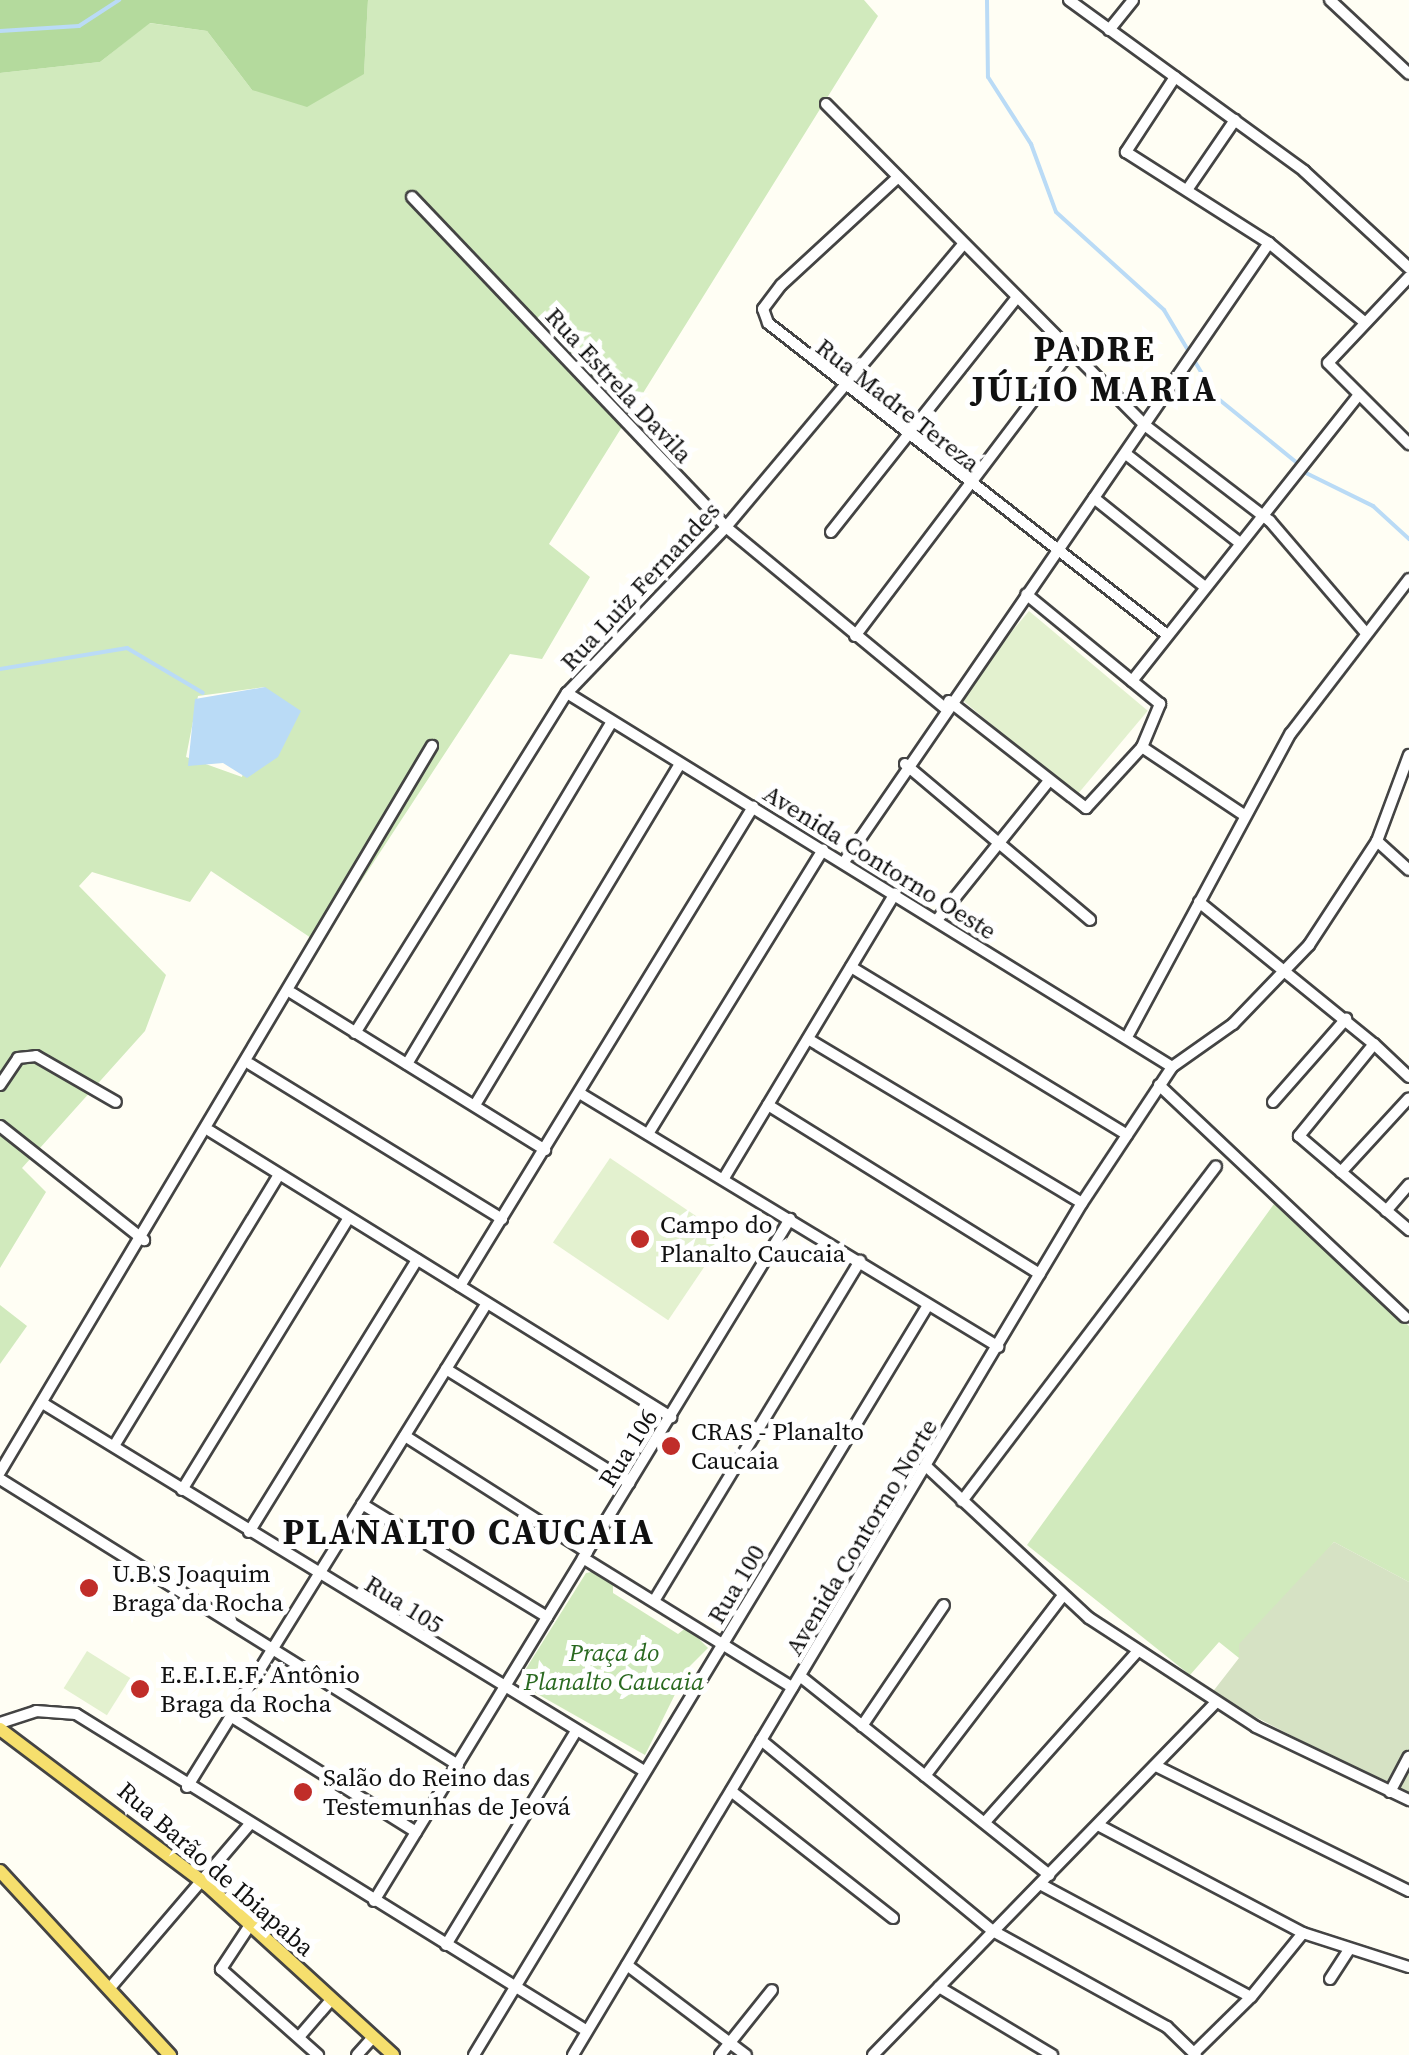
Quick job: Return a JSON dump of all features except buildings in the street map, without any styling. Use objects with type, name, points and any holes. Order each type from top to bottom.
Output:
[{"type":"main road","name":"Rua Barão de Ibiapaba","points":[[0,1726],[207,1884],[393,2055]]},
{"type":"main road","points":[[0,1871],[170,2055]]},
{"type":"street","points":[[1068,0],[1344,203],[1409,268]]},
{"type":"street","points":[[1109,30],[1133,0]]},
{"type":"street","points":[[1330,0],[1409,74]]},
{"type":"street","points":[[1176,77],[1126,152],[1269,243],[1364,322]]},
{"type":"street","points":[[826,104],[962,246],[1146,426],[1261,515],[1365,632]]},
{"type":"street","points":[[1187,190],[1236,120]]},
{"type":"street","name":"Rua Madre Tereza","points":[[896,179],[763,309],[840,384],[909,440],[1168,636]]},
{"type":"street","name":"Rua Estrela Davila","points":[[412,196],[726,528],[855,636],[1047,783],[1086,808],[1100,800],[1142,747]]},
{"type":"street","points":[[844,862],[905,764],[1202,348],[1269,243]]},
{"type":"street","name":"Rua Luiz Fernandes","points":[[355,1033],[567,693],[726,528],[840,384],[962,246]]},
{"type":"street","points":[[1409,277],[1328,364],[1409,444]]},
{"type":"street","points":[[832,532],[909,440],[1017,298]]},
{"type":"street","points":[[855,636],[1070,352]]},
{"type":"street","points":[[1132,681],[1358,396]]},
{"type":"street","points":[[1126,454],[1240,543]]},
{"type":"street","points":[[1094,498],[1205,587]]},
{"type":"street","points":[[1127,1037],[1244,814],[1365,632],[1409,580]]},
{"type":"street","points":[[1026,594],[1160,704],[1160,719],[1142,747],[1244,814]]},
{"type":"street","name":"Avenida Contorno Oeste","points":[[567,693],[1172,1066]]},
{"type":"street","points":[[408,1064],[612,722]]},
{"type":"street","points":[[432,746],[292,975],[292,993],[250,1064],[0,1476],[458,1765]]},
{"type":"street","points":[[1172,1066],[1234,1024],[1284,971],[1377,841],[1409,755]]},
{"type":"street","points":[[475,1105],[680,764]]},
{"type":"street","points":[[905,764],[1000,840],[1090,920]]},
{"type":"street","points":[[937,920],[1047,783]]},
{"type":"street","points":[[460,1286],[581,1094],[753,807]]},
{"type":"street","points":[[1377,841],[1409,870]]},
{"type":"street","points":[[648,1134],[823,849]]},
{"type":"street","points":[[724,1178],[896,893]]},
{"type":"street","points":[[1199,902],[1346,1019],[1409,1077]]},
{"type":"street","points":[[851,967],[1127,1135]]},
{"type":"street","points":[[292,993],[545,1150]]},
{"type":"street","points":[[1274,1102],[1346,1019]]},
{"type":"street","points":[[808,1039],[1082,1203]]},
{"type":"street","points":[[1374,1044],[1298,1130],[1409,1230]]},
{"type":"street","points":[[0,1085],[18,1058],[36,1056],[116,1102]]},
{"type":"street","points":[[250,1064],[502,1218]]},
{"type":"street","name":"Avenida Contorno Norte","points":[[573,2055],[1082,1203],[1172,1066]]},
{"type":"street","points":[[1159,1085],[1406,1317]]},
{"type":"street","points":[[581,1094],[998,1347]]},
{"type":"street","points":[[1341,1172],[1409,1098]]},
{"type":"street","points":[[768,1106],[1040,1274]]},
{"type":"street","points":[[0,1126],[144,1240]]},
{"type":"street","points":[[210,1131],[671,1417]]},
{"type":"street","points":[[962,1501],[1216,1166]]},
{"type":"street","points":[[114,1446],[279,1175]]},
{"type":"street","points":[[1386,1211],[1409,1185]]},
{"type":"street","points":[[182,1490],[349,1218]]},
{"type":"street","name":"Rua 106","points":[[374,1901],[790,1219]]},
{"type":"street","points":[[249,1532],[417,1260]]},
{"type":"street","points":[[654,1602],[860,1261]]},
{"type":"street","points":[[187,1787],[487,1304]]},
{"type":"street","name":"Rua 100","points":[[474,2055],[928,1305]]},
{"type":"street","points":[[446,1369],[630,1483]]},
{"type":"street","name":"Rua 105","points":[[44,1404],[505,1690],[644,1771]]},
{"type":"street","points":[[405,1436],[654,1602],[792,1687]]},
{"type":"street","points":[[927,1467],[1062,1597],[1138,1651],[1216,1702],[1409,1800]]},
{"type":"street","points":[[362,1504],[546,1618]]},
{"type":"street","points":[[926,1776],[1062,1597]]},
{"type":"street","points":[[862,1726],[944,1605]]},
{"type":"street","points":[[985,1822],[1138,1651]]},
{"type":"street","points":[[800,1676],[1049,1874]]},
{"type":"street","points":[[873,2055],[1216,1702]]},
{"type":"street","points":[[0,1726],[36,1711],[76,1714],[187,1787],[587,2030]]},
{"type":"street","points":[[232,1717],[416,1832]]},
{"type":"street","points":[[446,1945],[576,1730]]},
{"type":"street","points":[[761,1740],[993,1930],[1194,2050],[1251,1997],[1303,1934]]},
{"type":"street","points":[[1390,1792],[1409,1756]]},
{"type":"street","points":[[1156,1766],[1409,1890]]},
{"type":"street","points":[[731,1791],[894,1918]]},
{"type":"street","points":[[110,1989],[207,1884],[249,1825]]},
{"type":"street","points":[[1098,1825],[1303,1934],[1394,1967],[1409,1967]]},
{"type":"street","points":[[1040,1884],[1251,1997]]},
{"type":"street","points":[[250,1925],[219,1966],[318,2055]]},
{"type":"street","points":[[1330,1979],[1348,1951]]},
{"type":"street","points":[[627,1965],[746,2055]]},
{"type":"street","points":[[939,1988],[1052,2055]]},
{"type":"street","points":[[720,2055],[772,1990]]},
{"type":"street","points":[[300,2037],[331,2000]]},
{"type":"street","points":[[357,2055],[373,2036]]},
{"type":"green space","points":[[0,0],[368,0],[364,74],[307,107],[252,90],[207,31],[150,23],[100,62],[0,73]]},
{"type":"green space","points":[[368,0],[864,0],[878,16],[549,544],[590,577],[542,659],[510,654],[320,944],[211,871],[190,902],[92,872],[79,886],[166,975],[145,1031],[22,1168],[46,1192],[0,1268],[0,73],[100,62],[149,23],[207,31],[252,90],[364,73]],"holes":[[[265,687],[242,777],[186,757],[198,696]]]},
{"type":"green space","points":[[1029,611],[1148,711],[1076,796],[958,696]]},
{"type":"green space","name":"Campo do Planalto Caucaia","points":[[610,1158],[725,1236],[668,1320],[553,1243]]},
{"type":"green space","points":[[1274,1204],[1409,1326],[1409,1582],[1334,1542],[1239,1658],[1219,1642],[1190,1675],[1027,1545]]},
{"type":"green space","points":[[0,1305],[27,1326],[0,1364]]},
{"type":"green space","points":[[1334,1542],[1409,1582],[1409,1796],[1211,1694],[1239,1658],[1239,1644]]},
{"type":"green space","name":"Praça do Planalto Caucaia","points":[[597,1571],[613,1581],[613,1593],[678,1634],[687,1627],[708,1648],[688,1668],[645,1755],[525,1687],[522,1675],[586,1573]]},
{"type":"green space","points":[[87,1651],[130,1678],[107,1715],[64,1688]]},
{"type":"water","points":[[265,687],[301,711],[278,757],[247,778],[223,763],[188,766],[195,699]]},
{"type":"waterway","points":[[0,31],[79,26],[119,0]]},
{"type":"waterway","points":[[987,0],[988,77],[1031,144],[1056,212],[1164,310],[1216,397],[1296,462]]},
{"type":"waterway","points":[[1306,473],[1373,506],[1409,539]]},
{"type":"waterway","points":[[0,669],[127,648],[203,693]]},
{"type":"place","name":"Campo do Planalto Caucaia","points":[[640,1239]]},
{"type":"place","name":"CRAS - Planalto Caucaia","points":[[671,1446]]},
{"type":"place","name":"U.B.S Joaquim Braga da Rocha","points":[[89,1588]]},
{"type":"place","name":"E.E.I.E.F. Antônio Braga da Rocha","points":[[140,1689]]},
{"type":"place","name":"Salão do Reino das Testemunhas de Jeová","points":[[303,1792]]},
{"type":"district","name":"PADRE JÚLIO MARIA","points":[[1095,369]]},
{"type":"district","name":"PLANALTO CAUCAIA","points":[[469,1532]]}]
